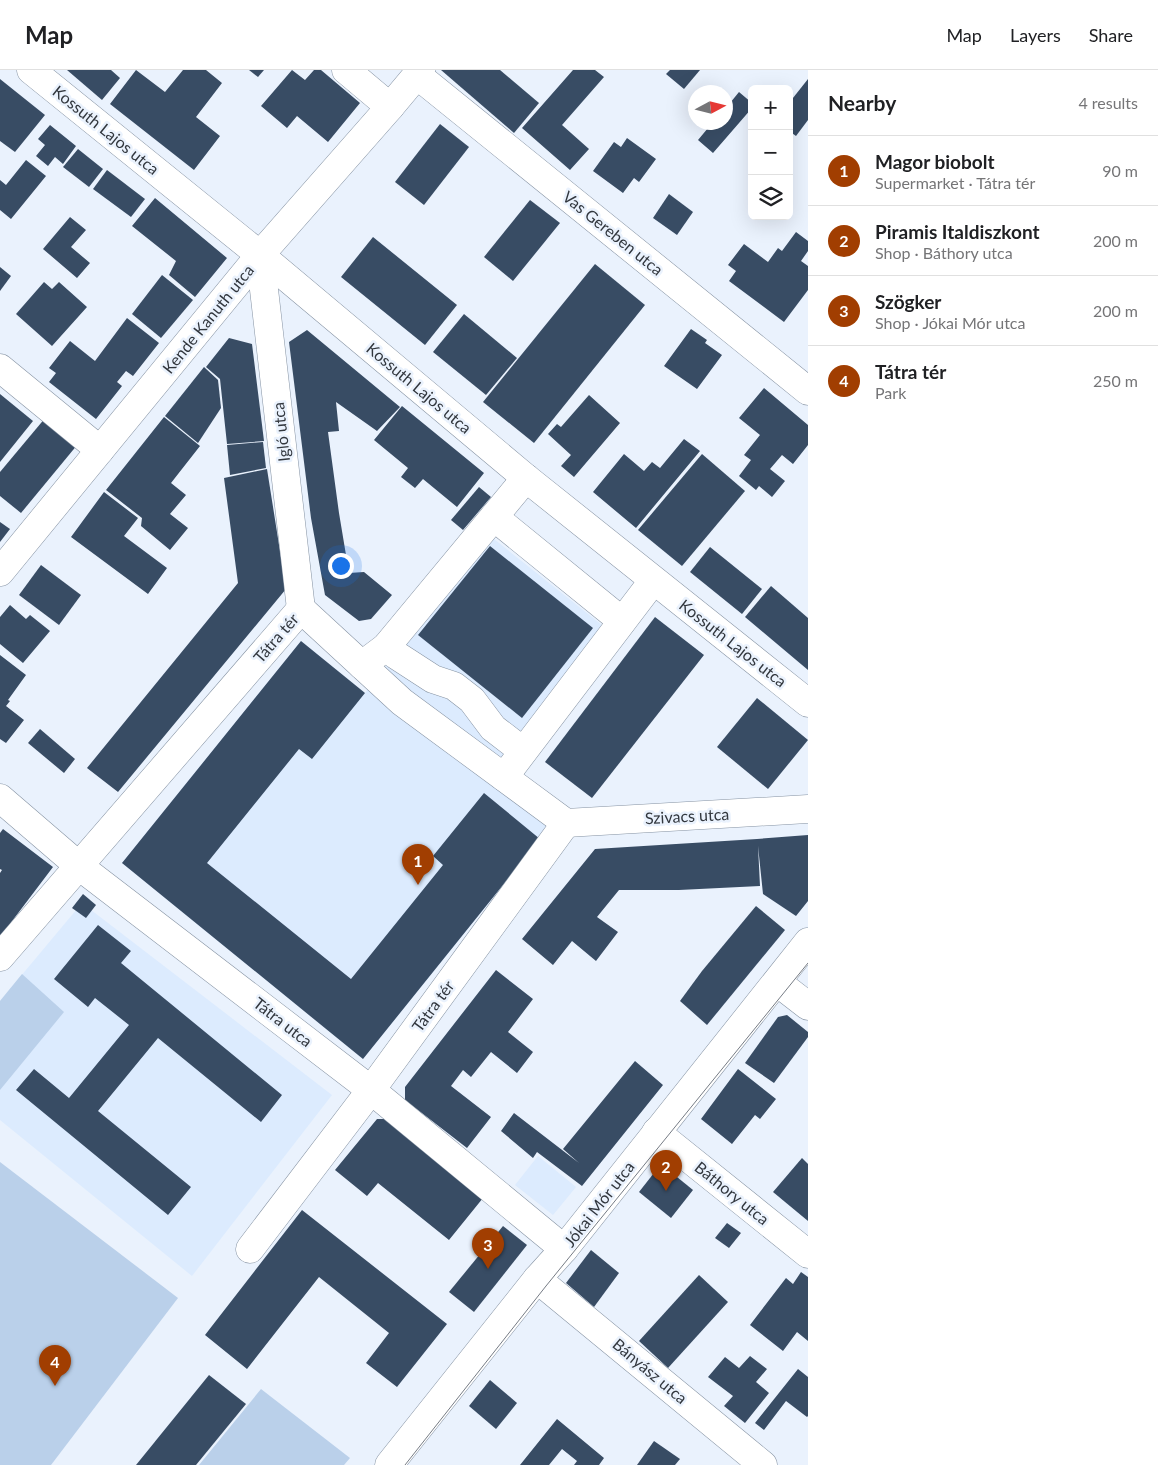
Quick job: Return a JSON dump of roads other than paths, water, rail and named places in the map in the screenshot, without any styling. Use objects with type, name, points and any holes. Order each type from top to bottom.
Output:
[{"type":"street","name":"Kossuth Lajos utca","points":[[31,70],[260,255],[526,478],[808,703]]},
{"type":"street","points":[[346,70],[390,107]]},
{"type":"street","name":"Kende Kanuth utca","points":[[0,572],[260,255],[419,72]]},
{"type":"street","name":"Vas Gereben utca","points":[[419,72],[808,391]]},
{"type":"street","name":"Igló utca","points":[[260,255],[301,609]]},
{"type":"street","points":[[0,368],[100,450]]},
{"type":"street","points":[[362,665],[386,647],[526,478]]},
{"type":"street","points":[[494,517],[622,621]]},
{"type":"street","points":[[566,823],[504,777],[653,581]]},
{"type":"street","name":"Tátra tér","points":[[0,957],[301,609],[402,702],[504,777]]},
{"type":"street","points":[[386,647],[433,679],[454,686],[472,700],[493,728],[523,751]]},
{"type":"street","points":[[0,798],[79,866],[110,904],[343,1084],[371,1090],[564,1249]]},
{"type":"street","name":"Szivacs utca","points":[[566,823],[808,809]]},
{"type":"street","name":"Tátra tér","points":[[250,1249],[371,1090],[566,823]]},
{"type":"street","name":"Jókai Mór utca","points":[[396,1462],[537,1279],[564,1249],[808,942]]},
{"type":"street","points":[[776,982],[808,1006]]},
{"type":"street","name":"Báthory utca","points":[[656,1132],[808,1254]]},
{"type":"street","name":"Bányász utca","points":[[537,1279],[763,1465]]},
{"type":"tram line","points":[[405,1465],[546,1286],[808,963]]},
{"type":"place","name":"Magor biobolt","points":[[418,885]]},
{"type":"place","name":"Piramis Italdiszkont","points":[[666,1191]]},
{"type":"place","name":"Szögker","points":[[488,1269]]},
{"type":"place","name":"Tátra tér","points":[[55,1386]]}]
